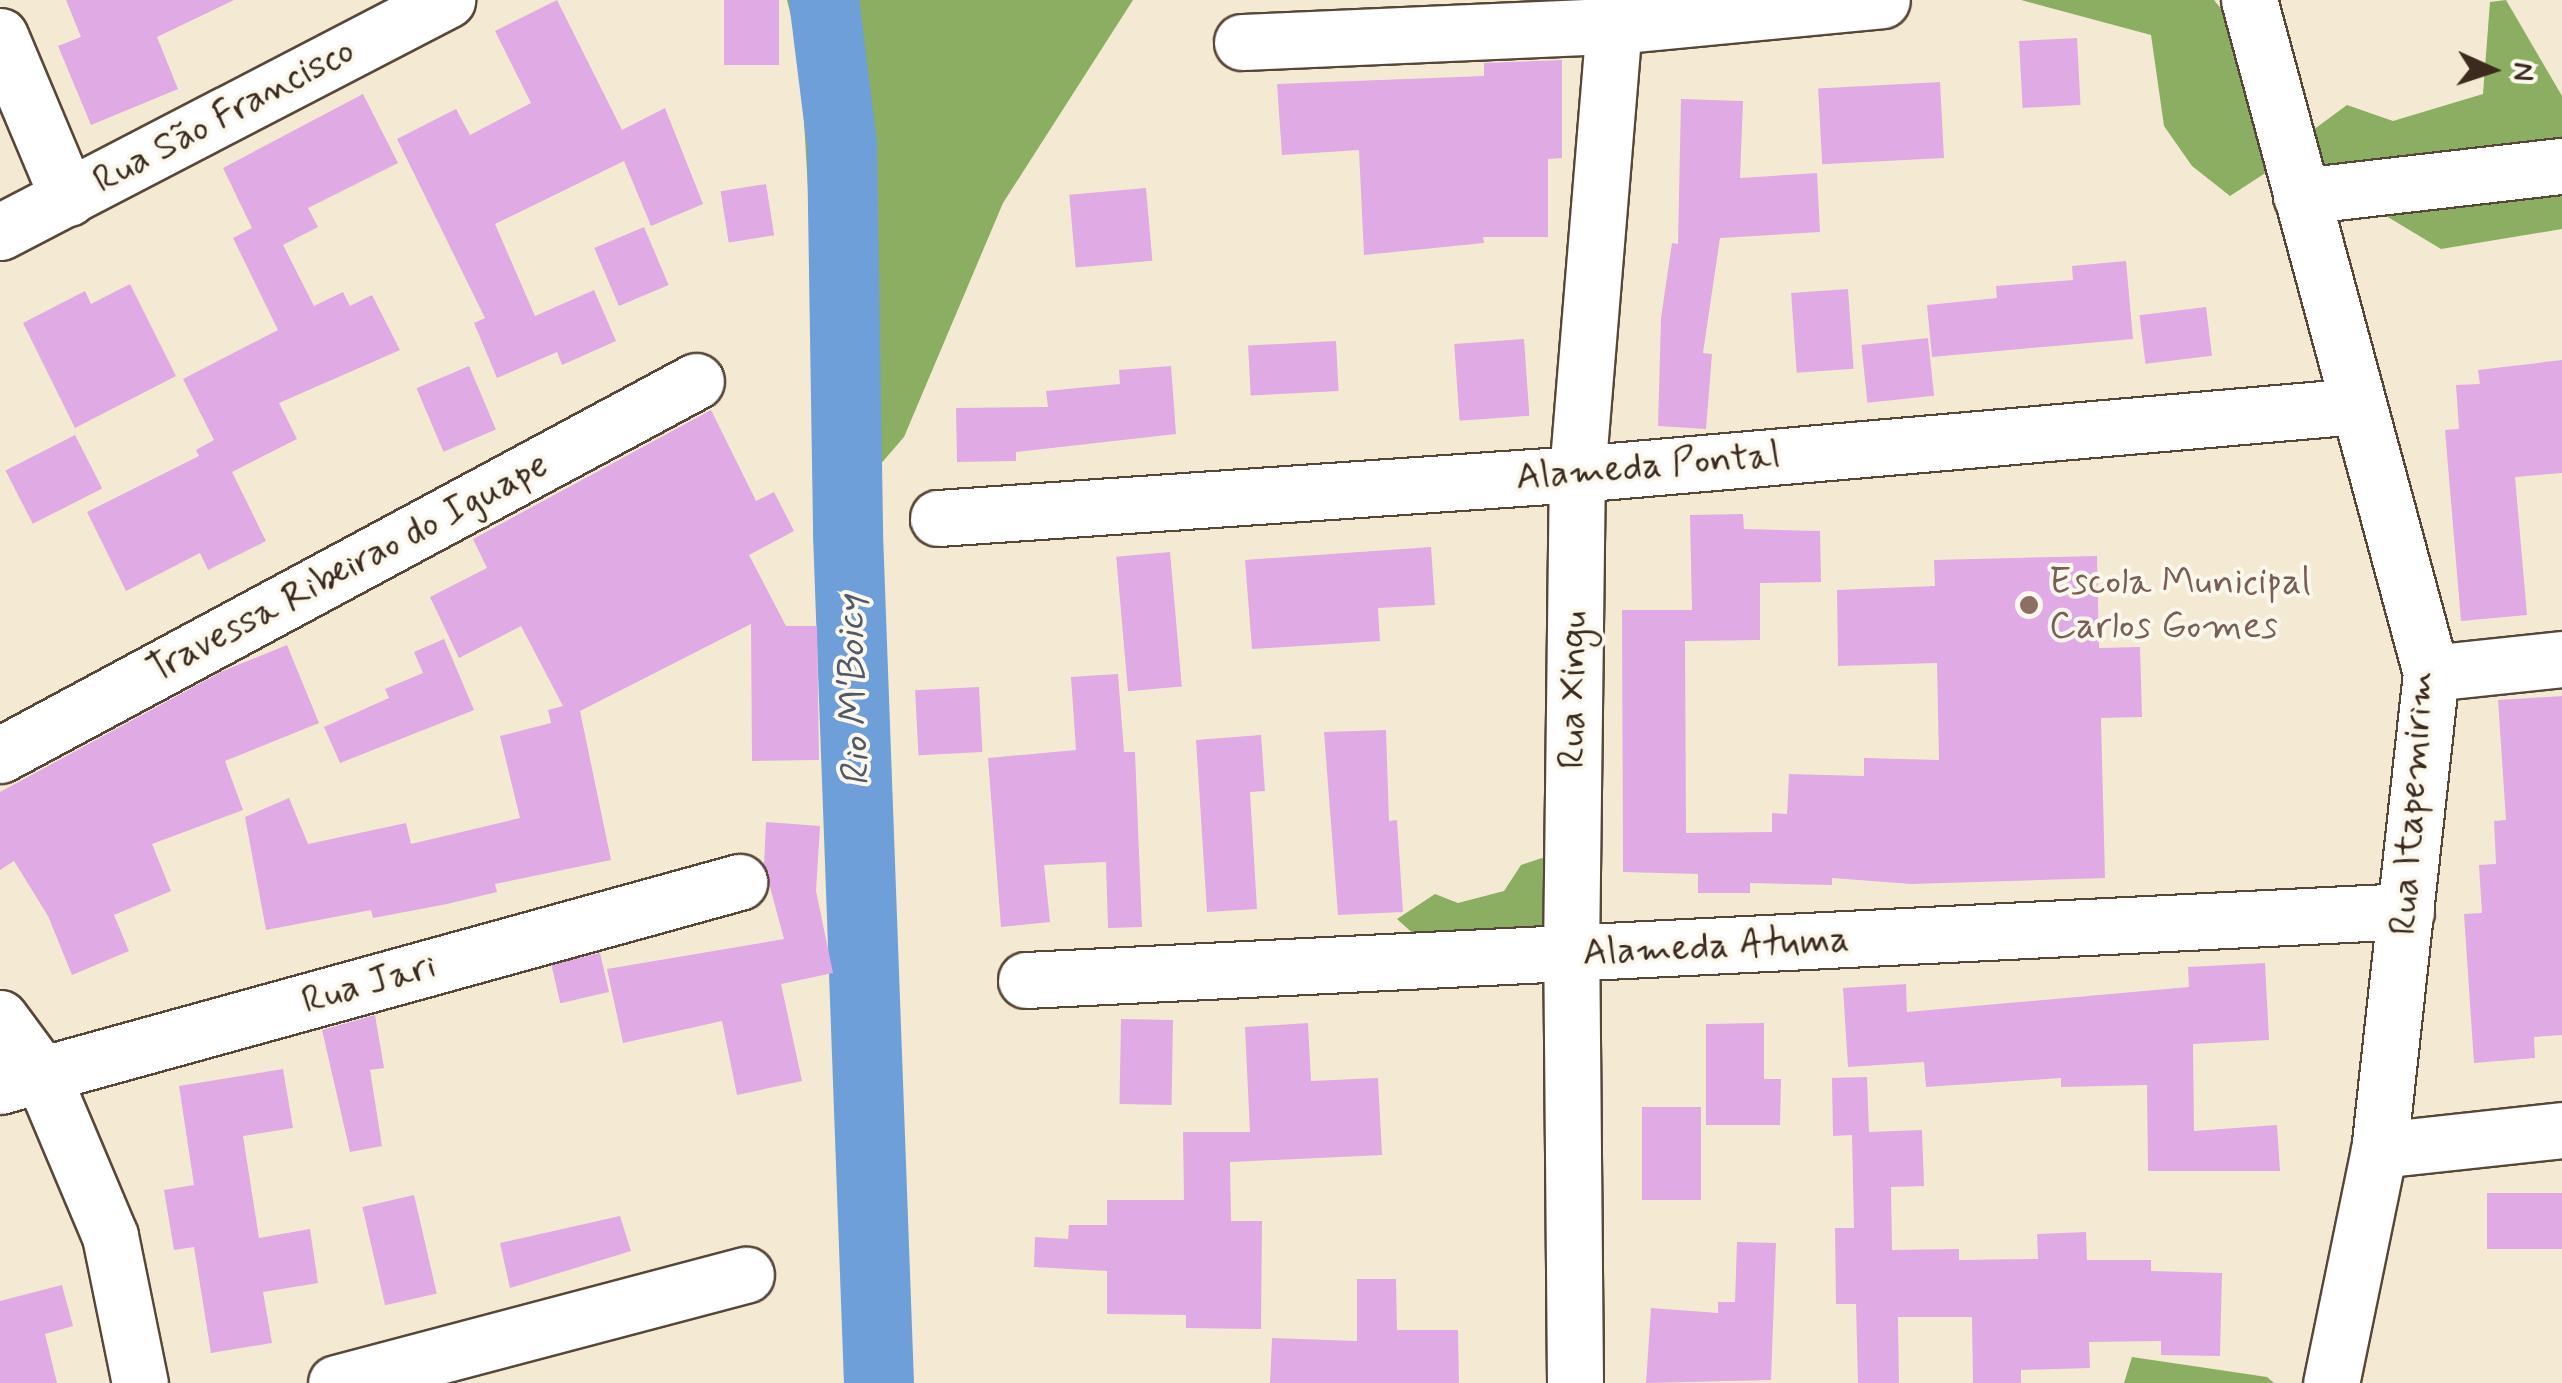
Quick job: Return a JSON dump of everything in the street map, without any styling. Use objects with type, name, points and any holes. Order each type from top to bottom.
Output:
[{"type":"street","name":"Rua São Francisco","points":[[0,232],[447,0]]},
{"type":"street","points":[[1242,42],[1619,13],[1882,0]]},
{"type":"street","name":"Rua Itapemirim","points":[[2249,0],[2431,673],[2379,1150],[2331,1383]]},
{"type":"street","name":"Rua Xingu","points":[[1575,1383],[1571,955],[1577,474],[1619,13]]},
{"type":"street","points":[[0,36],[68,198]]},
{"type":"street","points":[[2300,196],[2562,166]]},
{"type":"street","name":"Travessa Ribeirao do Iguape","points":[[0,755],[696,381]]},
{"type":"street","name":"Alameda Pontal","points":[[938,518],[1577,474],[2357,406]]},
{"type":"street","points":[[2431,673],[2562,659]]},
{"type":"street","name":"Rua Jari","points":[[21,1081],[739,882]]},
{"type":"street","name":"Alameda Atuma","points":[[1026,980],[2406,911]]},
{"type":"street","points":[[0,1018],[21,1081],[110,1236],[140,1383]]},
{"type":"street","points":[[2379,1150],[2562,1130]]},
{"type":"street","points":[[336,1383],[746,1275]]},
{"type":"green space","points":[[787,0],[1133,0],[1003,203],[904,437],[872,474],[824,465],[800,52]]},
{"type":"green space","points":[[2021,0],[2214,0],[2238,30],[2270,170],[2230,196],[2192,166],[2164,126],[2151,35]]},
{"type":"green space","points":[[2506,0],[2562,96],[2562,229],[2441,249],[2323,178],[2309,133],[2347,105],[2393,121],[2483,94],[2490,2]]},
{"type":"green space","points":[[1542,858],[1558,869],[1565,907],[1539,936],[1428,947],[1397,919],[1435,894],[1458,903],[1504,891],[1521,865]]},
{"type":"green space","points":[[2132,1357],[2267,1377],[2274,1383],[2124,1383]]},
{"type":"building","points":[[66,0],[234,0],[157,37],[178,89],[91,125],[58,46],[81,37]]},
{"type":"building","points":[[557,0],[622,130],[665,108],[703,204],[651,226],[624,161],[495,224],[535,316],[594,290],[616,341],[562,365],[557,352],[497,378],[474,323],[485,318],[397,139],[456,109],[470,135],[531,103],[495,31]]},
{"type":"building","points":[[724,0],[779,0],[779,65],[724,65]]},
{"type":"building","points":[[2077,38],[2081,105],[2023,108],[2019,41]]},
{"type":"building","points":[[1562,60],[1562,158],[1548,159],[1548,237],[1483,237],[1484,243],[1364,255],[1359,150],[1282,155],[1277,84],[1484,76],[1484,63]]},
{"type":"building","points":[[1940,82],[1944,158],[1822,164],[1818,88]]},
{"type":"building","points":[[363,94],[398,163],[308,208],[318,227],[283,245],[314,306],[343,292],[350,306],[372,295],[400,350],[279,403],[297,439],[232,472],[266,541],[208,570],[200,553],[126,591],[87,512],[199,456],[196,450],[214,440],[183,379],[278,330],[233,238],[252,228],[223,168]]},
{"type":"building","points":[[1681,99],[1743,101],[1740,178],[1817,173],[1820,232],[1720,238],[1703,353],[1712,354],[1706,429],[1658,426],[1661,318],[1672,243],[1678,244]]},
{"type":"building","points":[[766,184],[774,235],[729,243],[721,191]]},
{"type":"building","points":[[1146,188],[1152,261],[1076,267],[1069,195]]},
{"type":"building","points":[[644,227],[669,285],[619,306],[594,248]]},
{"type":"building","points":[[2126,261],[2133,339],[1932,357],[1927,305],[1997,298],[1996,286],[2073,280],[2072,266]]},
{"type":"building","points":[[130,284],[176,376],[75,428],[23,323],[85,291],[91,304]]},
{"type":"building","points":[[1848,289],[1854,369],[1797,373],[1791,293]]},
{"type":"building","points":[[2206,307],[2212,356],[2145,364],[2139,315]]},
{"type":"building","points":[[1928,338],[1934,396],[1867,403],[1861,345]]},
{"type":"building","points":[[1524,339],[1529,416],[1460,421],[1454,344]]},
{"type":"building","points":[[1336,341],[1339,391],[1251,396],[1248,346]]},
{"type":"building","points":[[2562,360],[2562,473],[2515,477],[2527,615],[2461,621],[2445,430],[2459,429],[2456,385],[2480,384],[2478,370]]},
{"type":"building","points":[[469,366],[496,430],[443,452],[417,388]]},
{"type":"building","points":[[1171,366],[1176,434],[1016,452],[1016,461],[957,462],[956,408],[1048,407],[1046,391],[1120,384],[1119,370]]},
{"type":"building","points":[[711,410],[756,501],[774,492],[794,531],[749,555],[786,626],[817,626],[819,760],[752,761],[751,624],[580,711],[611,860],[495,884],[497,892],[447,904],[373,918],[371,910],[266,930],[245,817],[289,798],[308,844],[406,823],[411,844],[520,818],[500,736],[551,723],[548,710],[563,706],[521,626],[459,658],[430,597],[487,568],[473,539]]},
{"type":"building","points":[[75,435],[102,488],[33,524],[6,470]]},
{"type":"building","points":[[1743,514],[1744,529],[1820,531],[1821,582],[1760,583],[1760,640],[1685,641],[1686,833],[1772,832],[1772,813],[1787,814],[1789,774],[1864,776],[1864,758],[1939,760],[1937,663],[1838,666],[1837,590],[1935,586],[1934,560],[2097,556],[2099,648],[2140,647],[2142,717],[2101,718],[2105,878],[1912,884],[1832,878],[1832,885],[1750,883],[1750,893],[1698,893],[1698,874],[1623,872],[1622,610],[1692,610],[1690,515]]},
{"type":"building","points":[[1431,547],[1435,605],[1378,608],[1380,641],[1252,649],[1245,560]]},
{"type":"building","points":[[1170,552],[1182,686],[1128,691],[1116,557]]},
{"type":"building","points":[[444,639],[474,710],[340,763],[324,727],[389,698],[385,689],[423,673],[414,652]]},
{"type":"building","points":[[287,645],[319,723],[225,761],[243,810],[152,844],[171,891],[114,915],[129,951],[72,975],[48,916],[14,861],[0,870],[0,792],[223,671]]},
{"type":"building","points":[[1118,674],[1124,752],[1135,752],[1142,927],[1108,928],[1106,862],[1044,865],[1050,922],[1001,927],[988,758],[1076,750],[1071,677]]},
{"type":"building","points":[[979,687],[982,752],[918,755],[915,690]]},
{"type":"building","points":[[2562,696],[2562,1035],[2534,1037],[2535,1058],[2474,1063],[2464,914],[2482,913],[2479,865],[2496,864],[2494,821],[2506,820],[2498,700]]},
{"type":"building","points":[[1386,730],[1389,821],[1397,820],[1403,912],[1338,915],[1324,732]]},
{"type":"building","points":[[1261,735],[1265,791],[1250,792],[1257,909],[1207,912],[1196,740]]},
{"type":"building","points":[[766,822],[820,826],[816,891],[833,973],[781,984],[802,1081],[737,1095],[722,1021],[623,1043],[607,969],[784,939],[764,865]]},
{"type":"building","points":[[600,953],[609,992],[560,1003],[551,964]]},
{"type":"building","points":[[2265,963],[2269,1040],[2193,1044],[2194,1131],[2277,1125],[2280,1171],[2148,1171],[2147,1085],[2061,1087],[2061,1078],[1926,1087],[1924,1062],[1848,1067],[1843,988],[1906,984],[1907,1012],[2189,987],[2188,967]]},
{"type":"building","points":[[375,1015],[384,1068],[370,1070],[382,1146],[350,1152],[322,1030]]},
{"type":"building","points":[[1121,1019],[1173,1020],[1172,1105],[1120,1104]]},
{"type":"building","points":[[1308,1023],[1311,1081],[1378,1078],[1382,1155],[1230,1162],[1231,1221],[1262,1221],[1261,1329],[1186,1328],[1186,1315],[1107,1314],[1107,1271],[1034,1267],[1035,1237],[1068,1239],[1069,1225],[1107,1225],[1107,1200],[1184,1200],[1183,1132],[1250,1132],[1245,1027]]},
{"type":"building","points":[[1764,1023],[1764,1079],[1781,1079],[1780,1125],[1706,1125],[1706,1024]]},
{"type":"building","points":[[283,1069],[293,1128],[243,1136],[259,1238],[310,1229],[318,1283],[263,1292],[272,1343],[211,1353],[194,1247],[174,1250],[164,1190],[194,1185],[179,1086]]},
{"type":"building","points":[[1867,1077],[1869,1132],[1922,1130],[1924,1186],[1891,1187],[1892,1250],[1959,1249],[1959,1260],[2038,1259],[2037,1234],[2086,1232],[2087,1260],[2151,1260],[2151,1271],[2222,1273],[2220,1356],[2161,1355],[2161,1341],[2089,1342],[2090,1368],[2021,1370],[2021,1383],[1973,1383],[1972,1317],[1898,1317],[1899,1383],[1858,1383],[1856,1304],[1836,1304],[1835,1228],[1854,1228],[1852,1135],[1833,1136],[1832,1078]]},
{"type":"building","points":[[1642,1107],[1701,1107],[1701,1200],[1642,1200]]},
{"type":"building","points":[[2487,1193],[2562,1193],[2562,1249],[2487,1249]]},
{"type":"building","points":[[414,1195],[437,1293],[385,1305],[362,1207]]},
{"type":"building","points":[[620,1216],[631,1251],[510,1288],[500,1243]]},
{"type":"building","points":[[1737,1242],[1776,1243],[1771,1380],[1646,1383],[1651,1308],[1718,1313],[1718,1302],[1735,1302]]},
{"type":"building","points":[[1357,1279],[1396,1279],[1397,1330],[1458,1330],[1459,1383],[1270,1383],[1272,1338],[1357,1341]]},
{"type":"building","points":[[62,1285],[73,1326],[45,1334],[57,1383],[0,1383],[0,1301]]},
{"type":"waterway","name":"Rio M'Boicy","points":[[824,0],[842,144],[848,534],[879,1383]]},
{"type":"place","name":"Escola Municipal Carlos Gomes","points":[[2029,605]]}]
